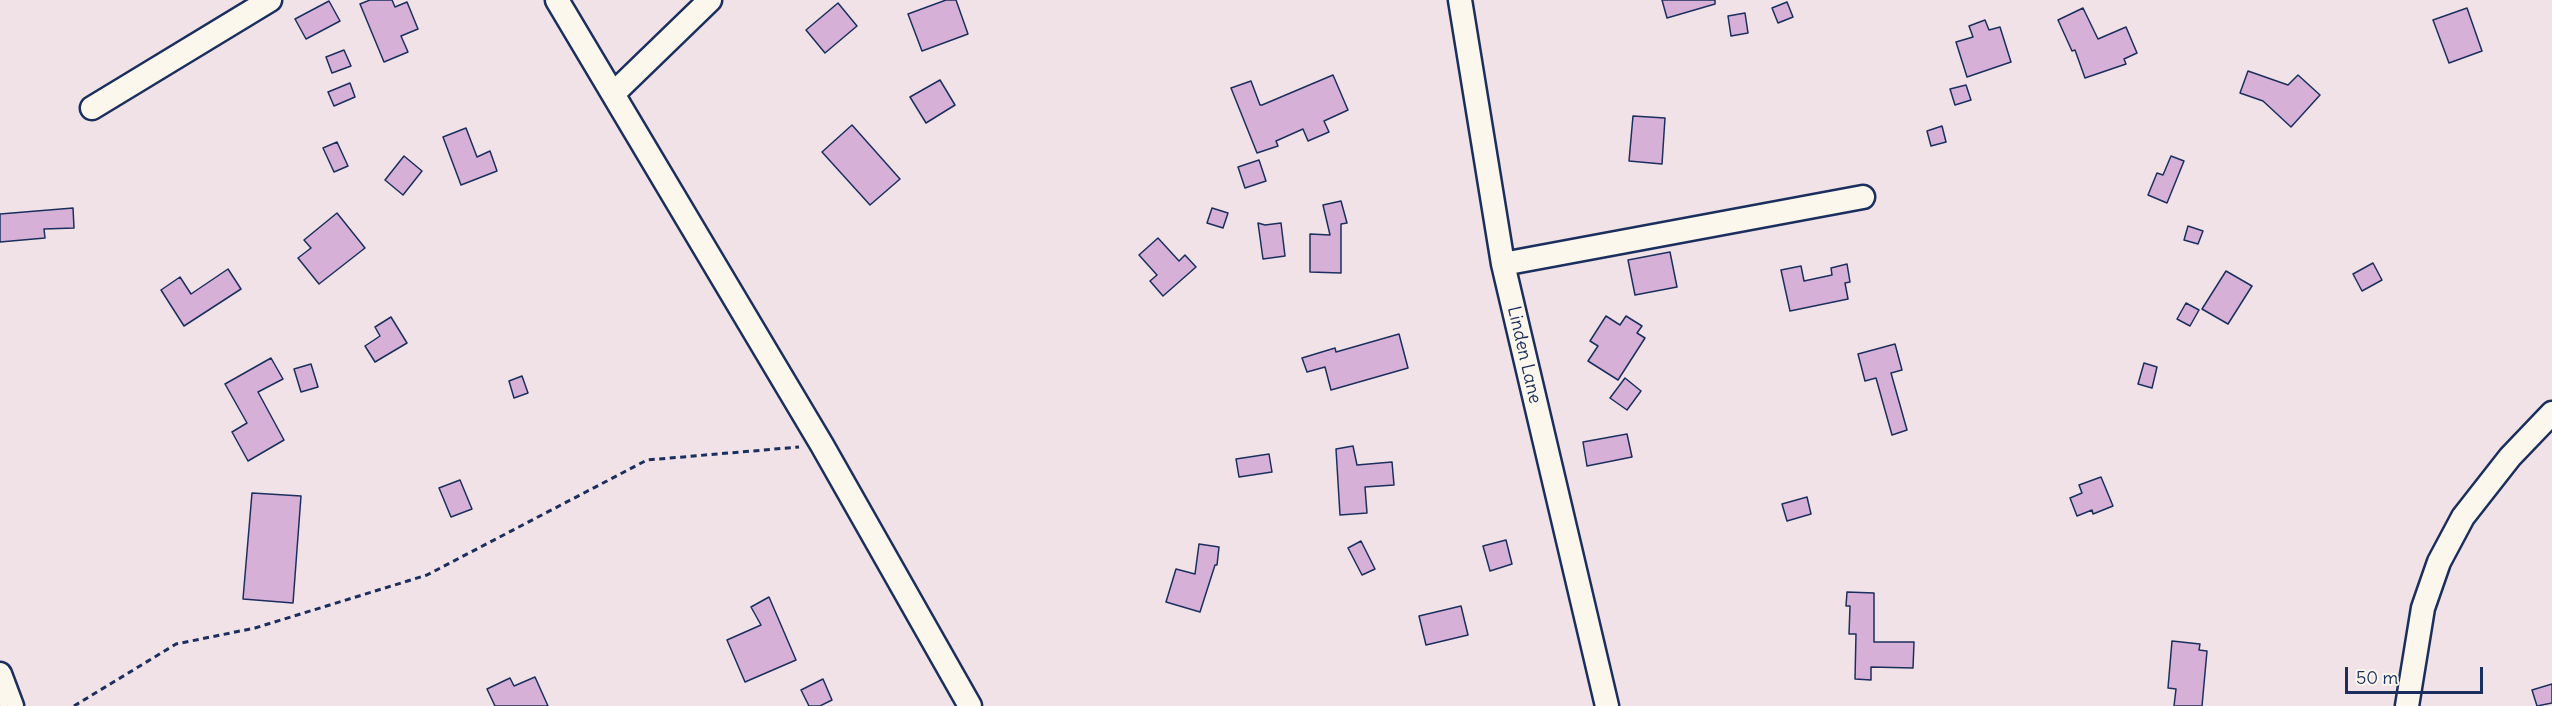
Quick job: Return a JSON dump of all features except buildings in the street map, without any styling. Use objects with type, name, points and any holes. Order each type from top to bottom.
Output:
[{"type":"street","points":[[92,108],[270,0]]},
{"type":"street","points":[[557,0],[822,445],[970,706]]},
{"type":"street","points":[[613,94],[710,0]]},
{"type":"street","name":"Linden Lane","points":[[1460,0],[1503,264],[1607,706]]},
{"type":"street","points":[[1503,264],[1863,197]]},
{"type":"street","points":[[2407,706],[2423,608],[2439,562],[2463,517],[2510,457],[2552,413]]},
{"type":"street","points":[[0,674],[12,706]]},
{"type":"path","points":[[74,706],[176,645],[255,628],[427,575],[647,460],[822,445]]}]
